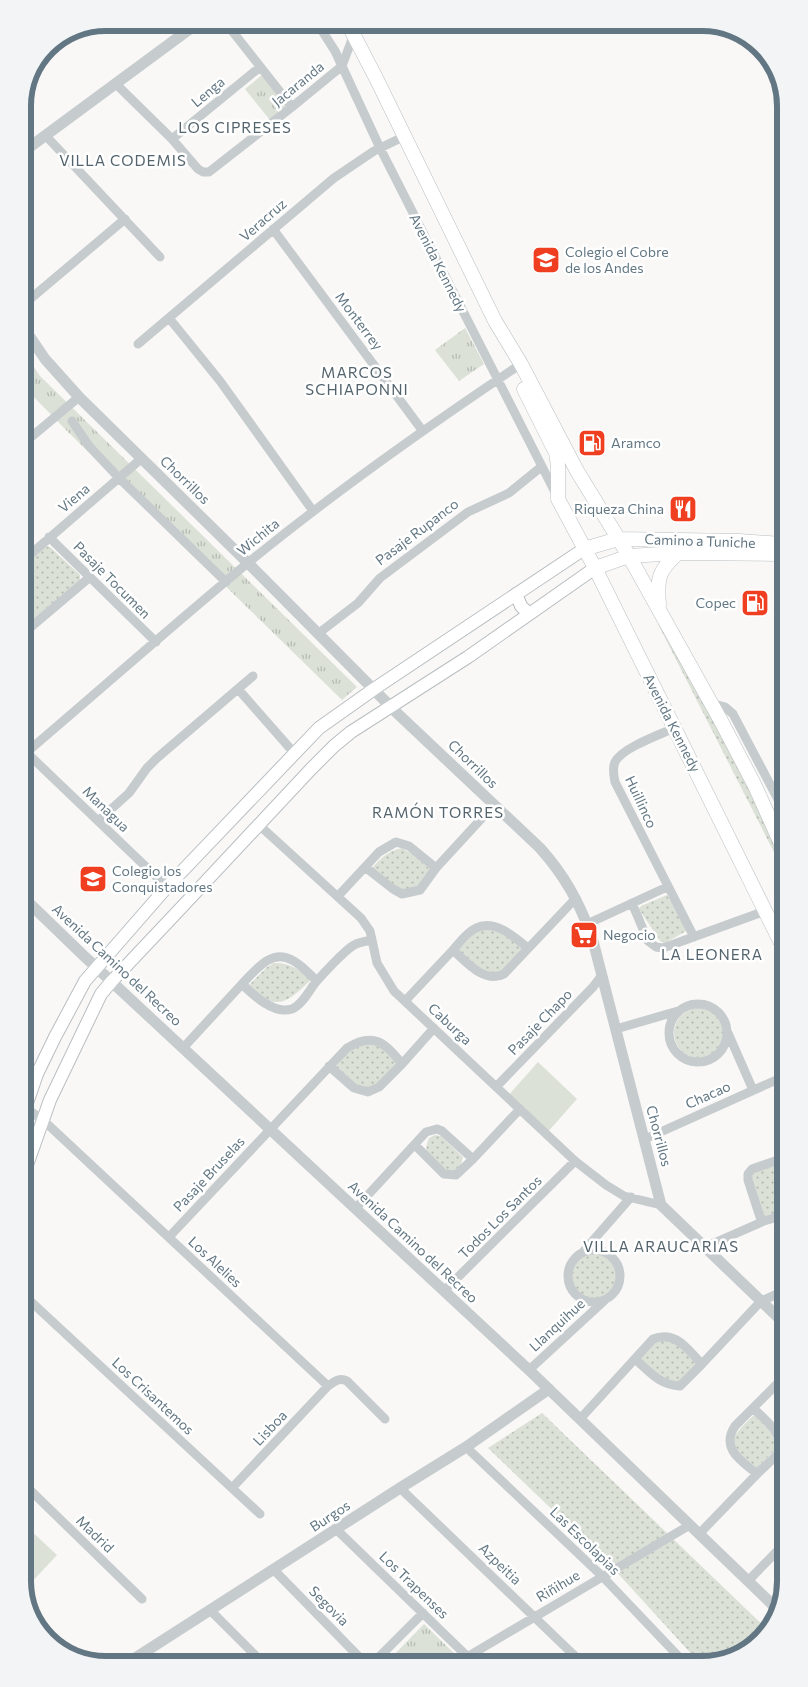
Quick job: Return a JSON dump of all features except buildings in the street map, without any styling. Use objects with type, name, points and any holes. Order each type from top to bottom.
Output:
[{"type":"main road","name":"Avenida Kennedy","points":[[352,31],[518,366],[577,471],[660,610],[755,786],[777,835]]},
{"type":"main road","name":"Avenida Kennedy","points":[[518,366],[556,453],[558,499],[595,568],[777,935]]},
{"type":"main road","name":"Camino a Tuniche","points":[[584,548],[618,539],[739,541],[777,544]]},
{"type":"main road","points":[[31,1091],[54,1037],[80,990],[96,967],[167,887],[319,728],[374,688],[584,548]]},
{"type":"main road","name":"Camino a Tuniche","points":[[595,568],[629,556],[678,553],[777,554]]},
{"type":"main road","points":[[660,610],[658,580],[668,563],[678,553]]},
{"type":"main road","points":[[31,1154],[50,1100],[97,1001],[112,981],[334,746],[351,732],[468,657],[595,568]]},
{"type":"main road","points":[[516,594],[521,606],[529,614]]},
{"type":"street","points":[[31,146],[187,31]]},
{"type":"street","points":[[232,31],[292,107]]},
{"type":"street","name":"Avenida Kennedy","points":[[322,31],[342,66],[380,148],[558,499]]},
{"type":"street","points":[[342,66],[351,31]]},
{"type":"street","name":"Jacaranda","points":[[116,84],[198,169],[203,172],[209,172],[342,66]]},
{"type":"street","name":"Lenga","points":[[172,140],[260,67]]},
{"type":"street","points":[[46,136],[160,258]]},
{"type":"street","name":"Veracruz","points":[[138,344],[334,178],[380,148],[405,136]]},
{"type":"street","points":[[31,299],[125,219]]},
{"type":"street","name":"Monterrey","points":[[274,229],[422,430]]},
{"type":"street","points":[[169,318],[220,381],[313,511]]},
{"type":"street","name":"Chorrillos","points":[[31,338],[45,359],[78,397],[248,562],[391,706],[553,862],[576,898],[587,924],[616,1028],[661,1205]]},
{"type":"street","name":"Wichita","points":[[31,748],[248,562],[313,511],[422,430],[497,378],[518,366]]},
{"type":"street","points":[[31,437],[78,397]]},
{"type":"street","points":[[72,421],[84,440],[119,478],[226,582]]},
{"type":"street","name":"Viena","points":[[31,553],[142,458]]},
{"type":"street","name":"Pasaje Rupanco","points":[[319,633],[358,603],[380,578],[468,512],[509,493],[541,467]]},
{"type":"street","name":"Pasaje Tocumen","points":[[49,538],[156,642]]},
{"type":"street","points":[[31,627],[90,577]]},
{"type":"street","points":[[98,821],[129,793],[156,758],[253,676]]},
{"type":"street","points":[[238,689],[295,754]]},
{"type":"street","points":[[710,702],[734,714],[777,797]]},
{"type":"street","name":"Huillinco","points":[[674,728],[624,752],[615,762],[613,769],[615,782],[694,937]]},
{"type":"street","name":"Managua","points":[[31,757],[167,887]]},
{"type":"street","points":[[365,867],[402,894],[420,890],[436,868],[494,804]]},
{"type":"street","name":"Caburga","points":[[259,825],[361,918],[370,932],[377,963],[394,991],[575,1161],[606,1185],[624,1196],[661,1205]]},
{"type":"street","points":[[338,896],[379,852],[396,842],[409,846],[436,868]]},
{"type":"street","points":[[587,924],[667,887]]},
{"type":"street","points":[[453,950],[483,975],[493,977],[504,974],[576,898]]},
{"type":"street","points":[[632,903],[648,941],[656,947],[664,948],[765,911]]},
{"type":"street","name":"Avenida Camino del Recreo","points":[[31,905],[529,1370],[773,1605]]},
{"type":"street","points":[[405,1001],[475,928],[483,926],[510,933],[528,948]]},
{"type":"street","points":[[242,984],[263,1002],[282,1010],[292,1009],[300,1003],[317,981],[354,945],[372,940]]},
{"type":"street","points":[[184,1048],[264,962],[273,958],[283,957],[292,959],[317,981]]},
{"type":"street","name":"Pasaje Chapo","points":[[496,1087],[593,987],[602,975]]},
{"type":"street","points":[[616,1028],[680,1010],[694,1004],[710,1006],[722,1016],[726,1023],[726,1040],[723,1048],[717,1055],[709,1060],[700,1062],[682,1058],[675,1051],[669,1034],[670,1025],[680,1010]]},
{"type":"street","points":[[402,1064],[383,1044],[375,1040],[365,1040],[347,1048],[329,1066],[354,1088],[368,1092],[379,1087],[402,1064],[434,1028]]},
{"type":"street","points":[[727,1031],[753,1090]]},
{"type":"street","name":"Pasaje Bruselas","points":[[169,1237],[329,1066]]},
{"type":"street","name":"Chacao","points":[[645,1139],[777,1080]]},
{"type":"street","points":[[415,1145],[444,1174],[456,1174],[473,1159],[520,1109]]},
{"type":"street","name":"Los Alelies","points":[[31,1112],[43,1120],[328,1386]]},
{"type":"street","points":[[355,1209],[426,1132],[436,1129],[442,1130],[473,1159]]},
{"type":"street","name":"Todos Los Santos","points":[[444,1291],[575,1161]]},
{"type":"street","points":[[764,1221],[760,1217],[748,1180],[748,1174],[752,1169],[777,1161]]},
{"type":"street","points":[[582,1252],[590,1250],[607,1252],[618,1264],[620,1281],[617,1289],[605,1300],[589,1302],[575,1294],[570,1287],[568,1272],[576,1257],[630,1197]]},
{"type":"street","points":[[661,1205],[777,1316]]},
{"type":"street","points":[[705,1247],[777,1217]]},
{"type":"street","points":[[635,1359],[664,1384],[680,1386],[761,1301],[777,1294]]},
{"type":"street","name":"Llanquihue","points":[[529,1370],[605,1300]]},
{"type":"street","name":"Los Crisantemos","points":[[31,1301],[260,1514]]},
{"type":"street","points":[[580,1420],[653,1340],[660,1336],[676,1339],[702,1364]]},
{"type":"street","points":[[328,1386],[338,1380],[346,1381],[385,1418]]},
{"type":"street","points":[[757,1474],[736,1457],[730,1442],[731,1433],[735,1426],[777,1385]]},
{"type":"street","name":"Lisboa","points":[[232,1488],[328,1386]]},
{"type":"street","name":"Burgos","points":[[138,1656],[466,1447],[549,1389]]},
{"type":"street","points":[[754,1409],[772,1426],[777,1435]]},
{"type":"street","name":"Las Escolapias","points":[[466,1447],[602,1576],[678,1656]]},
{"type":"street","points":[[699,1534],[777,1455]]},
{"type":"street","name":"Azpeitia","points":[[400,1488],[575,1656]]},
{"type":"street","name":"Madrid","points":[[31,1491],[142,1599]]},
{"type":"street","name":"Riñihue","points":[[474,1656],[535,1616],[690,1525]]},
{"type":"street","name":"Los Trapenses","points":[[336,1530],[466,1656]]},
{"type":"street","points":[[748,1581],[777,1551]]},
{"type":"street","name":"Segovia","points":[[274,1570],[358,1656]]},
{"type":"street","points":[[211,1610],[256,1656]]},
{"type":"street","points":[[380,1656],[423,1613]]},
{"type":"street","points":[[142,1653],[145,1656]]},
{"type":"green space","points":[[262,75],[291,111],[274,125],[245,89]]},
{"type":"green space","points":[[465,328],[484,364],[459,381],[435,350]]},
{"type":"green space","points":[[31,362],[40,376],[357,687],[342,700],[31,394]]},
{"type":"green space","points":[[45,546],[50,547],[80,575],[80,580],[31,621],[31,559]]},
{"type":"green space","points":[[661,622],[777,842],[777,858],[658,624]]},
{"type":"green space","points":[[402,848],[431,870],[418,887],[403,890],[390,886],[372,868],[385,855]]},
{"type":"green space","points":[[667,895],[688,930],[665,943],[660,941],[639,909],[641,906]]},
{"type":"green space","points":[[483,929],[495,931],[523,949],[502,971],[496,973],[484,971],[458,950],[474,933]]},
{"type":"green space","points":[[274,963],[294,967],[311,980],[284,1001],[271,1001],[264,998],[249,985],[267,967]]},
{"type":"green space","points":[[699,1008],[708,1010],[719,1019],[724,1033],[722,1042],[713,1053],[699,1058],[690,1056],[679,1047],[674,1033],[676,1024],[685,1013]]},
{"type":"green space","points":[[374,1044],[381,1047],[397,1064],[377,1084],[368,1089],[356,1085],[335,1068],[351,1050],[360,1046]]},
{"type":"green space","points":[[538,1062],[577,1099],[546,1134],[507,1097]]},
{"type":"green space","points":[[435,1135],[441,1136],[463,1157],[457,1170],[446,1171],[427,1154],[426,1149],[429,1138]]},
{"type":"green space","points":[[777,1163],[777,1214],[765,1218],[751,1179],[754,1171]]},
{"type":"green space","points":[[589,1253],[599,1253],[611,1259],[616,1267],[616,1285],[611,1293],[603,1298],[589,1299],[581,1296],[574,1289],[571,1281],[571,1271],[574,1263],[581,1256]]},
{"type":"green space","points":[[661,1340],[674,1342],[697,1364],[679,1383],[665,1381],[640,1359],[654,1342]]},
{"type":"green space","points":[[542,1413],[763,1625],[748,1640],[731,1650],[717,1654],[693,1656],[613,1568],[488,1448]]},
{"type":"green space","points":[[754,1415],[768,1430],[777,1448],[757,1468],[740,1453],[734,1442],[739,1431]]},
{"type":"green space","points":[[31,1531],[57,1555],[31,1583]]},
{"type":"green space","points":[[424,1624],[457,1656],[393,1656]]},
{"type":"place","name":"Colegio el Cobre de los Andes","points":[[546,260]]},
{"type":"place","name":"Aramco","points":[[592,443]]},
{"type":"place","name":"Riqueza China","points":[[683,509]]},
{"type":"place","name":"Copec","points":[[755,603]]},
{"type":"place","name":"Colegio los Conquistadores","points":[[93,879]]},
{"type":"place","name":"Negocio","points":[[584,935]]},
{"type":"district","name":"LOS CIPRESES","points":[[235,128]]},
{"type":"district","name":"VILLA CODEMIS","points":[[123,161]]},
{"type":"district","name":"MARCOS SCHIAPONNI","points":[[357,382]]},
{"type":"district","name":"RAMÓN TORRES","points":[[438,813]]},
{"type":"district","name":"LA LEONERA","points":[[712,955]]},
{"type":"district","name":"VILLA ARAUCARIAS","points":[[661,1247]]}]
